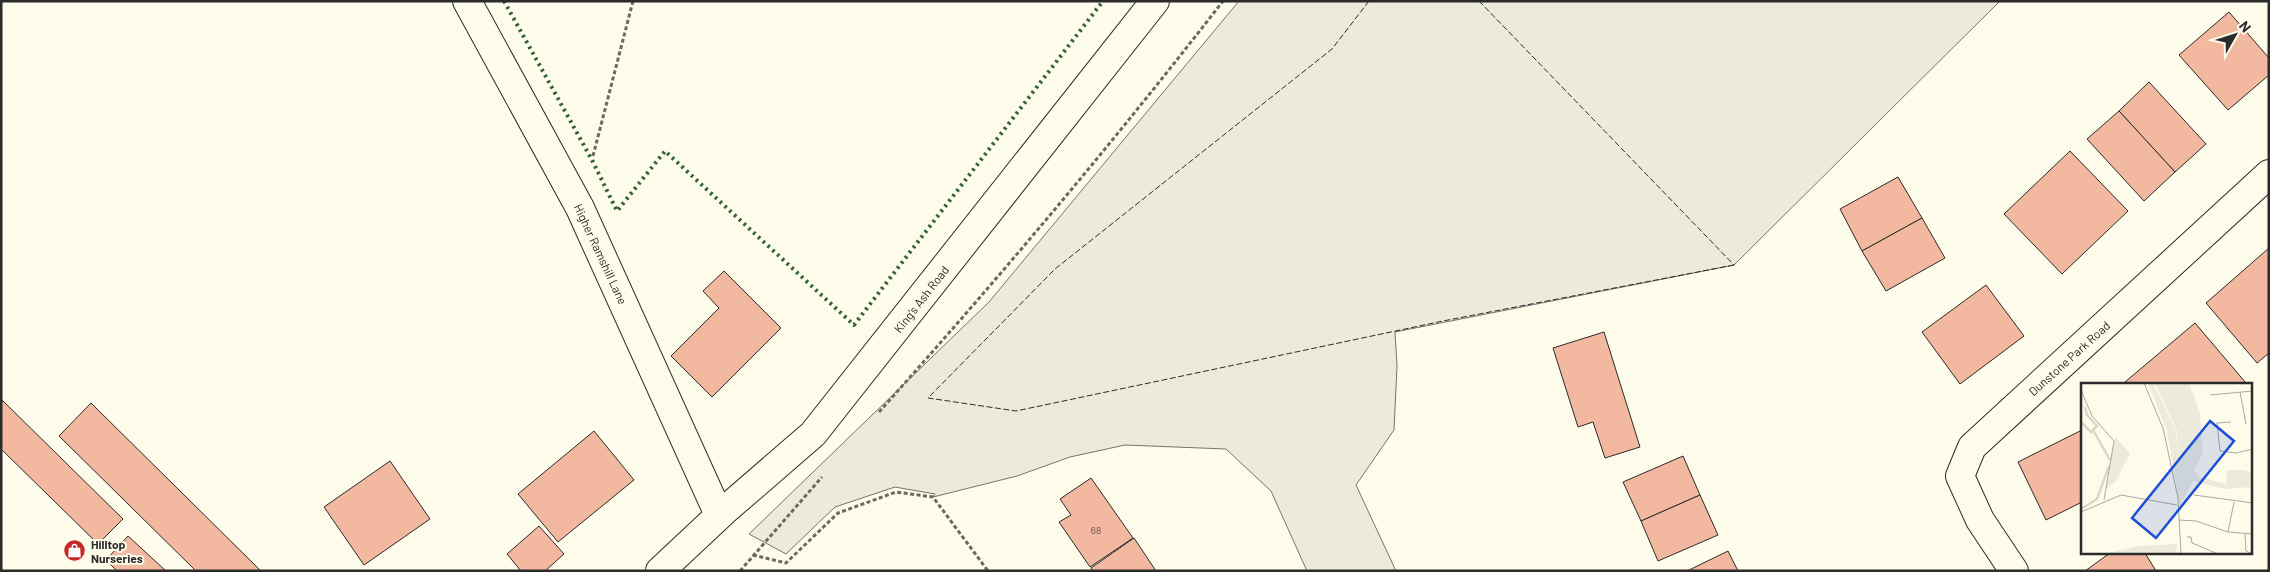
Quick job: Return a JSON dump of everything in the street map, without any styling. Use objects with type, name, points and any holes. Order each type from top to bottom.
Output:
[{"type":"main road","name":"Higher Ramshill Lane","points":[[467,1],[580,208],[719,515]]},
{"type":"main road","name":"King's Ash Road","points":[[660,571],[719,515],[813,434],[1155,1]]},
{"type":"main road","name":"Dunstone Park Road","points":[[2014,571],[1980,520],[1960,476],[1972,447],[2269,174]]},
{"type":"path","points":[[580,208],[633,1]]},
{"type":"path","points":[[878,414],[983,295],[1181,55],[1223,1]]},
{"type":"path","points":[[740,571],[825,473]]},
{"type":"path","points":[[752,555],[786,563],[838,513],[896,492],[933,497],[988,571]]},
{"type":"shaded area","points":[[1239,1],[2000,1],[1734,265],[1395,332],[1397,366],[1394,430],[1356,485],[1396,571],[1307,571],[1271,491],[1226,449],[1125,445],[1070,457],[1017,476],[933,497],[935,494],[895,487],[835,507],[786,554],[749,534],[989,302]]},
{"type":"building","points":[[2229,12],[2269,58],[2269,75],[2228,110],[2179,55]]},
{"type":"building","points":[[2149,82],[2206,144],[2175,172],[2119,111]]},
{"type":"building","points":[[2119,111],[2175,172],[2144,201],[2087,139]]},
{"type":"building","points":[[2070,151],[2128,211],[2062,274],[2004,214]]},
{"type":"building","points":[[1898,177],[1922,218],[1862,251],[1840,209]]},
{"type":"building","points":[[1922,218],[1945,258],[1886,291],[1862,251]]},
{"type":"building","points":[[2269,248],[2269,353],[2257,363],[2206,303]]},
{"type":"building","points":[[724,271],[781,328],[712,397],[671,356],[719,308],[703,291]]},
{"type":"building","points":[[1986,285],[2024,336],[1960,384],[1922,332]]},
{"type":"building","points":[[2195,323],[2246,383],[2126,383],[2125,382]]},
{"type":"building","points":[[1604,332],[1640,447],[1605,458],[1593,422],[1578,427],[1553,348]]},
{"type":"building","points":[[1,399],[123,519],[98,544],[1,449]]},
{"type":"building","points":[[91,403],[261,571],[196,571],[59,436]]},
{"type":"building","points":[[2081,430],[2081,502],[2046,520],[2018,462]]},
{"type":"building","points":[[594,431],[634,480],[558,542],[518,494]]},
{"type":"building","points":[[1683,456],[1700,495],[1641,521],[1623,482]]},
{"type":"building","points":[[390,461],[430,519],[364,565],[324,507]]},
{"type":"building","points":[[1091,478],[1133,538],[1090,567],[1059,522],[1071,515],[1060,499]]},
{"type":"building","points":[[1700,495],[1718,535],[1658,561],[1641,521]]},
{"type":"building","points":[[539,526],[564,554],[545,571],[521,571],[507,554]]},
{"type":"building","points":[[128,536],[166,571],[117,571],[106,560]]},
{"type":"building","points":[[1134,538],[1156,571],[1093,571],[1091,568]]},
{"type":"building","points":[[1728,551],[1738,571],[1687,571]]},
{"type":"building","points":[[2109,554],[2146,554],[2156,571],[2085,571]]},
{"type":"hedge","points":[[504,1],[592,160],[617,211],[665,151],[854,325],[1103,1]]},
{"type":"fence","points":[[1369,1],[1332,49],[1055,269],[928,398],[1016,411],[1443,321],[1734,265]]},
{"type":"fence","points":[[1479,1],[1734,265]]},
{"type":"place","name":"Hilltop Nurseries","points":[[75,551]]}]
